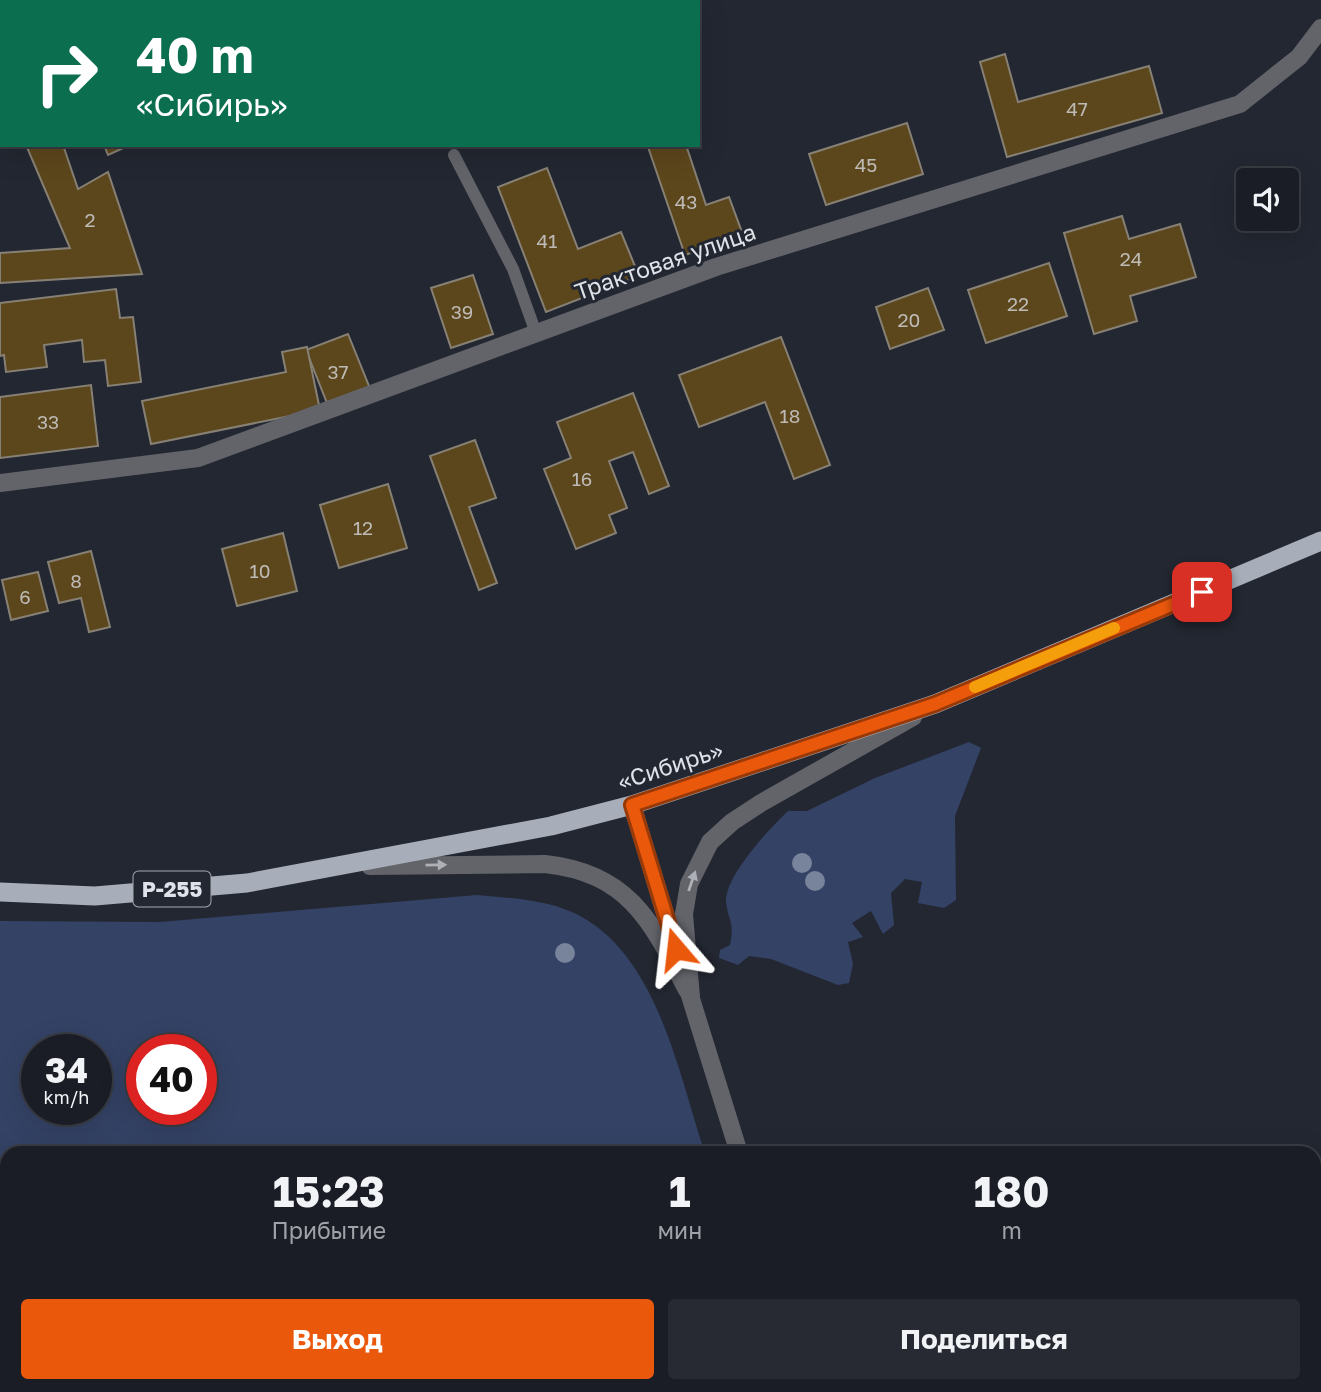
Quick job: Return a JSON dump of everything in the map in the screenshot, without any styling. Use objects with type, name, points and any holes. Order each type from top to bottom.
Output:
[{"type":"highway","name":"«Сибирь»","points":[[0,892],[109,894],[247,883],[551,826],[632,805],[935,704],[1321,541]]},
{"type":"street","name":"Трактовая улица","points":[[0,483],[198,458],[716,267],[1240,104],[1299,57],[1321,28]]},
{"type":"street","points":[[691,997],[684,914],[689,884],[710,842],[732,822],[761,803],[935,704]]},
{"type":"street","points":[[632,805],[737,1146]]},
{"type":"street","points":[[343,866],[545,864],[573,867],[617,888],[641,909],[691,997]]},
{"type":"lane","points":[[454,155],[513,269],[536,333]]},
{"type":"shaded area","points":[[969,742],[981,748],[955,816],[956,900],[944,908],[918,903],[922,882],[905,879],[891,893],[894,925],[883,934],[871,911],[852,923],[863,937],[848,942],[853,964],[849,983],[838,985],[771,959],[749,956],[738,965],[719,958],[720,950],[730,945],[731,926],[726,902],[733,879],[750,853],[788,811],[807,811],[875,778]]},
{"type":"shaded area","points":[[477,895],[538,902],[572,912],[601,930],[625,954],[660,1017],[703,1146],[0,1146],[0,921],[160,922]]},
{"type":"building","points":[[1005,54],[1018,102],[1149,66],[1162,113],[1007,157],[980,62]]},
{"type":"building","points":[[907,123],[923,174],[826,205],[809,154]]},
{"type":"building","points":[[27,147],[64,147],[78,189],[108,172],[142,274],[0,283],[0,253],[70,248]]},
{"type":"building","points":[[105,147],[126,147],[108,155]]},
{"type":"building","points":[[648,147],[687,147],[706,205],[729,197],[743,235],[685,255]]},
{"type":"building","points":[[547,168],[578,249],[621,232],[639,276],[546,312],[498,187]]},
{"type":"building","points":[[1122,216],[1129,239],[1180,224],[1196,277],[1130,296],[1137,321],[1094,334],[1064,233]]},
{"type":"building","points":[[1049,263],[1067,316],[986,343],[968,290]]},
{"type":"building","points":[[473,275],[493,334],[451,348],[431,288]]},
{"type":"building","points":[[928,288],[944,330],[890,349],[876,307]]},
{"type":"building","points":[[116,289],[120,318],[133,317],[141,382],[108,386],[105,360],[84,362],[82,340],[44,345],[47,367],[6,372],[4,355],[0,356],[0,303]]},
{"type":"building","points":[[348,334],[371,391],[329,408],[306,350]]},
{"type":"building","points":[[781,337],[830,465],[794,479],[765,402],[699,427],[679,375]]},
{"type":"building","points":[[307,347],[320,410],[151,444],[142,401],[286,372],[282,352]]},
{"type":"building","points":[[91,385],[98,446],[0,458],[0,397]]},
{"type":"building","points":[[633,393],[669,486],[649,494],[633,452],[609,461],[627,508],[609,515],[616,533],[576,549],[544,469],[571,458],[557,422]]},
{"type":"building","points":[[475,440],[496,498],[469,507],[497,583],[479,590],[430,456]]},
{"type":"building","points":[[388,484],[407,548],[339,568],[320,505]]},
{"type":"building","points":[[283,533],[297,591],[237,606],[222,549]]},
{"type":"building","points":[[91,551],[110,627],[89,632],[81,598],[59,603],[48,562]]},
{"type":"building","points":[[38,572],[48,611],[11,620],[2,580]]},
{"type":"slow traffic","points":[[975,687],[1114,628]]},
{"type":"route","points":[[676,949],[632,805],[935,704],[1202,592]]}]
